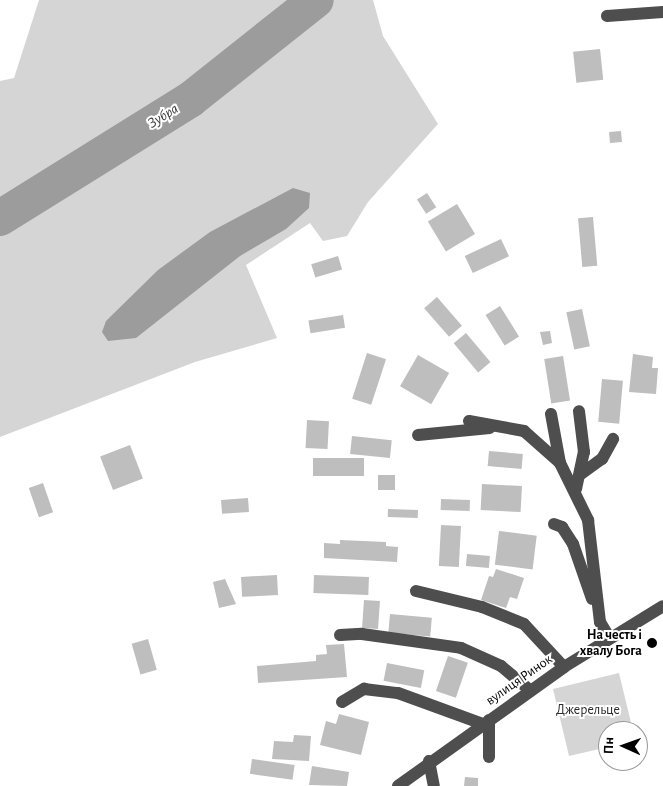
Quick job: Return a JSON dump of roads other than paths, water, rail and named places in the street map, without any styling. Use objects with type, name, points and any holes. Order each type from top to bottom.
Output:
[{"type":"street","points":[[608,16],[663,12]]},
{"type":"street","points":[[576,489],[581,474],[584,452],[579,411]]},
{"type":"street","points":[[551,414],[560,462]]},
{"type":"street","points":[[469,421],[524,431],[560,462],[576,489],[588,520],[600,622]]},
{"type":"street","points":[[418,435],[500,426]]},
{"type":"street","points":[[581,474],[602,459],[613,439]]},
{"type":"street","points":[[554,524],[562,527],[573,544],[600,622],[609,637]]},
{"type":"street","points":[[416,591],[482,607],[524,624],[564,667]]},
{"type":"street","name":"вулиця Ринок","points":[[398,786],[530,690],[609,637],[663,606]]},
{"type":"street","points":[[340,635],[362,634],[461,648],[501,666],[530,690]]},
{"type":"street","points":[[340,697],[360,691],[415,697],[486,722],[489,758]]},
{"type":"street","points":[[430,762],[433,786]]},
{"type":"waterway","name":"Зубра","points":[[0,218],[191,99],[316,0]]},
{"type":"place","name":"На честь і хвалу Бога","points":[[652,643]]},
{"type":"park label","name":"Джерельце","points":[[588,710]]}]
